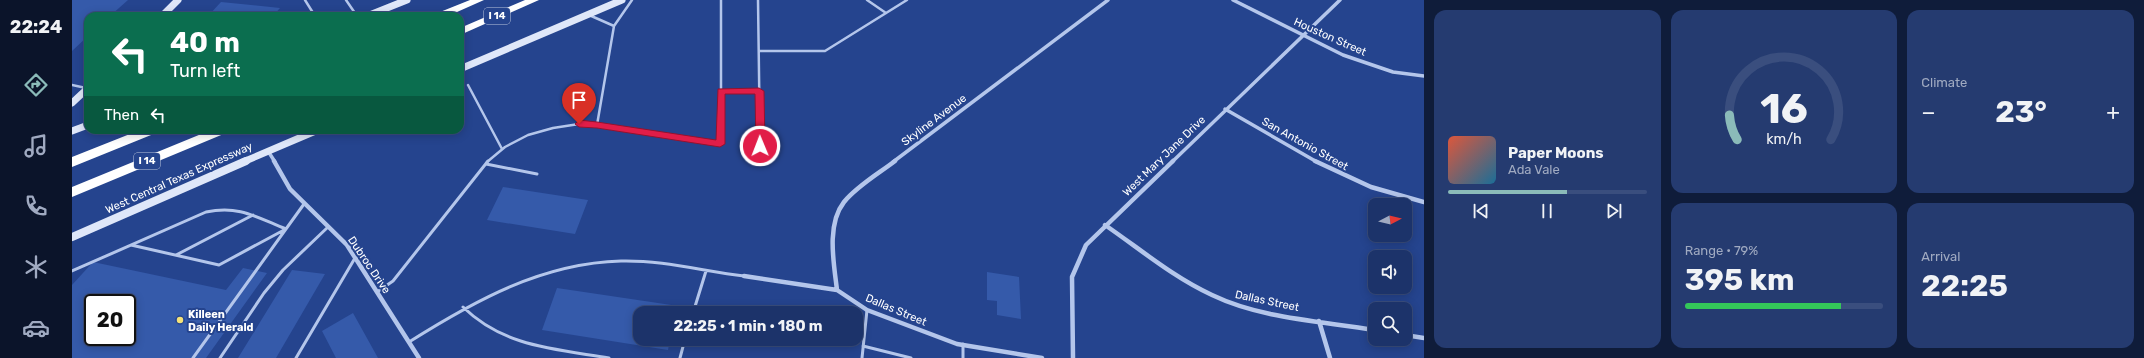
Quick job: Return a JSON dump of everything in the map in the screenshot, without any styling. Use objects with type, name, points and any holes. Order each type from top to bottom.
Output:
[{"type":"highway","name":"I 14","points":[[449,12],[479,0]]},
{"type":"highway","name":"I 14","points":[[464,30],[534,0]]},
{"type":"highway","name":"I 14","points":[[72,162],[142,134]]},
{"type":"highway","name":"I 14","points":[[72,192],[212,134]]},
{"type":"main road","points":[[166,12],[178,0]]},
{"type":"main road","points":[[377,12],[407,0]]},
{"type":"main road","points":[[464,67],[622,0]]},
{"type":"main road","points":[[72,103],[84,92]]},
{"type":"main road","points":[[72,131],[84,126]]},
{"type":"main road","name":"West Central Texas Expressway","points":[[72,237],[308,134]]},
{"type":"street","name":"Skyline Avenue","points":[[837,290],[834,247],[835,222],[843,204],[862,186],[1108,0]]},
{"type":"street","name":"Houston Street","points":[[1233,0],[1350,57],[1393,72],[1424,76]]},
{"type":"street","name":"West Mary Jane Drive","points":[[1073,358],[1072,278],[1086,244],[1340,0]]},
{"type":"street","name":"San Antonio Street","points":[[1225,109],[1337,174],[1406,198],[1424,202]]},
{"type":"street","name":"Dubroc Drive","points":[[268,151],[290,189],[347,245],[419,358]]},
{"type":"street","name":"Dallas Street","points":[[1105,225],[1190,283],[1228,302],[1252,309],[1368,329]]},
{"type":"street","name":"Dallas Street","points":[[744,276],[837,290],[868,310],[914,328],[963,344],[1010,355],[1042,358]]},
{"type":"street","points":[[1319,321],[1330,358]]},
{"type":"street","points":[[1412,336],[1424,338]]},
{"type":"lane","points":[[304,0],[312,12]]},
{"type":"lane","points":[[346,0],[354,12]]},
{"type":"lane","points":[[388,0],[392,6]]},
{"type":"lane","points":[[597,125],[614,26],[632,0]]},
{"type":"lane","points":[[377,292],[393,281],[485,164],[502,149],[538,131],[558,125],[597,125],[720,144],[721,0]]},
{"type":"lane","points":[[758,0],[760,146]]},
{"type":"lane","points":[[867,0],[886,13]]},
{"type":"lane","points":[[759,51],[825,51],[907,0]]},
{"type":"lane","points":[[587,14],[614,26]]},
{"type":"lane","points":[[72,85],[84,87]]},
{"type":"lane","points":[[468,85],[502,149]]},
{"type":"lane","points":[[721,92],[759,91]]},
{"type":"lane","points":[[485,164],[537,174]]},
{"type":"lane","points":[[193,358],[304,204]]},
{"type":"lane","points":[[72,271],[206,212],[220,209],[240,210],[286,229]]},
{"type":"lane","points":[[176,255],[253,215]]},
{"type":"lane","points":[[220,358],[264,293],[283,270],[328,227]]},
{"type":"lane","points":[[131,245],[219,265],[286,229]]},
{"type":"lane","points":[[297,357],[355,258]]},
{"type":"lane","points":[[409,342],[463,307],[519,281],[565,266],[621,261],[744,276]]},
{"type":"lane","points":[[695,306],[706,271]]},
{"type":"lane","points":[[463,307],[478,322],[498,333],[516,340],[609,358]]},
{"type":"lane","points":[[862,358],[868,310]]},
{"type":"lane","points":[[963,344],[963,358]]},
{"type":"lane","points":[[680,358],[683,346]]},
{"type":"lane","points":[[863,346],[911,358]]},
{"type":"building","points":[[72,0],[128,0],[114,12],[84,12],[84,40],[72,51]]},
{"type":"building","points":[[221,2],[280,8],[276,12],[212,12]]},
{"type":"building","points":[[503,187],[588,200],[575,234],[487,220]]},
{"type":"building","name":"Killeen Daily Herald","points":[[93,262],[226,290],[243,268],[267,273],[206,358],[72,358],[72,285]]},
{"type":"building","points":[[292,270],[325,274],[276,358],[238,358]]},
{"type":"building","points":[[987,272],[1019,277],[1021,319],[997,315],[997,301],[987,300]]},
{"type":"building","points":[[557,288],[678,306],[633,306],[633,344],[542,330]]},
{"type":"building","points":[[353,313],[378,358],[336,358],[322,331]]},
{"type":"building","points":[[643,346],[669,346],[668,350]]},
{"type":"place","name":"Killeen Daily Herald","points":[[180,320]]},
{"type":"route","points":[[579,124],[597,125],[720,144],[721,92],[759,91],[760,146]]}]
